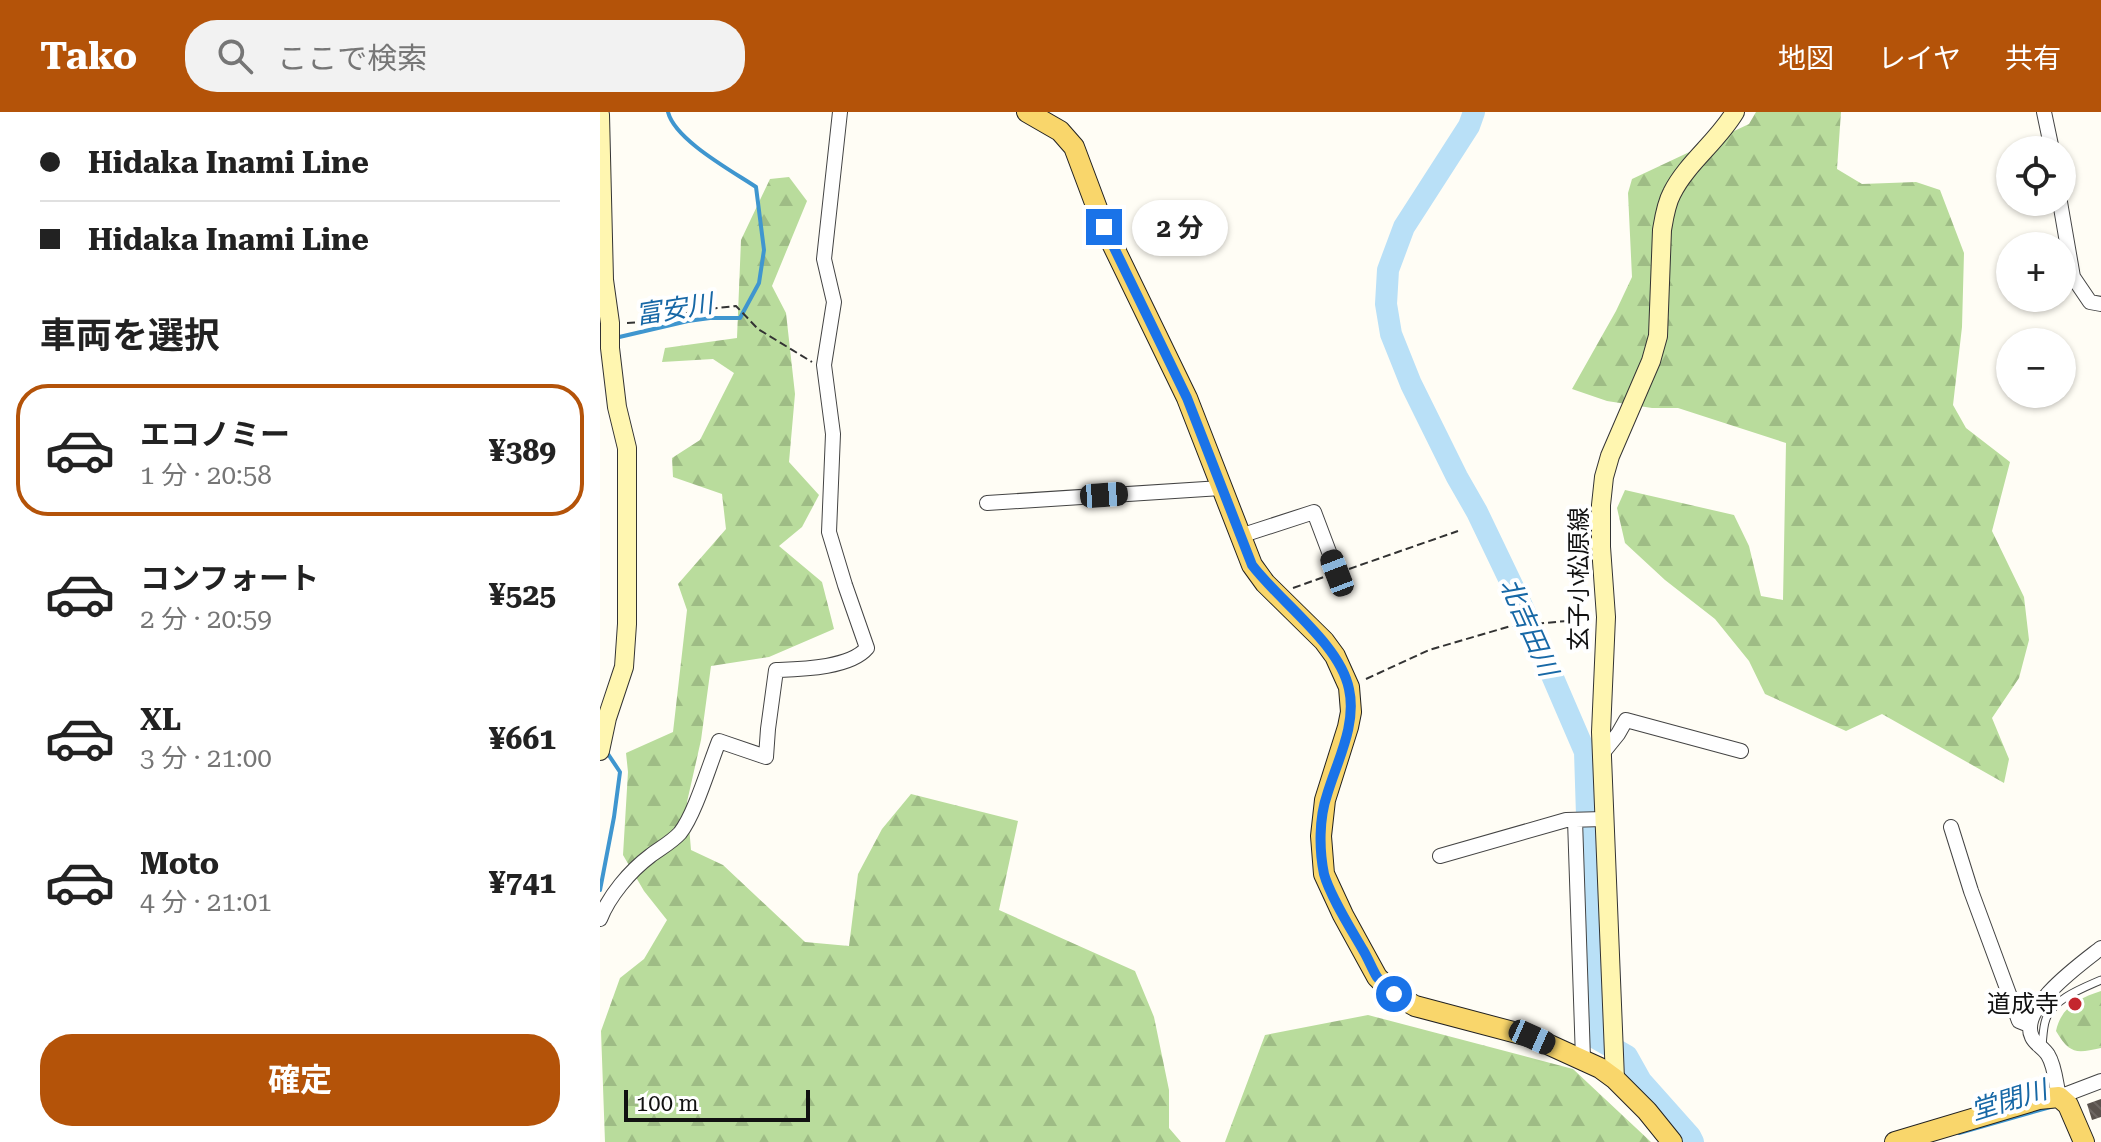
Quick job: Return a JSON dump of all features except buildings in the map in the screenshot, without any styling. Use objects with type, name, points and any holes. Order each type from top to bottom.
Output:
[{"type":"main road","points":[[1027,112],[1060,131],[1074,147],[1104,227],[1187,398],[1252,565],[1276,594],[1324,641],[1335,656],[1349,687],[1351,712],[1348,727],[1325,800],[1321,836],[1324,874],[1377,977],[1394,994],[1415,1006],[1532,1037],[1615,1069],[1672,1142]]},
{"type":"main road","name":"玄子小松原線","points":[[1615,1069],[1601,755],[1606,617],[1601,547],[1604,477],[1651,361],[1658,336],[1665,213],[1672,192],[1735,112]]},
{"type":"main road","points":[[600,115],[607,324],[617,407],[627,448],[627,624],[624,667],[600,751]]},
{"type":"main road","points":[[1895,1142],[2039,1099],[2059,1097],[2068,1105],[2084,1142]]},
{"type":"street","points":[[600,919],[622,884],[646,859],[679,834],[694,807],[719,741],[766,757],[776,670],[813,669],[860,656],[867,648],[829,532],[833,434],[824,365],[834,302],[824,259],[840,112]]},
{"type":"street","points":[[2044,112],[2049,136]]},
{"type":"street","points":[[2062,216],[2073,277],[2090,302],[2101,304]]},
{"type":"street","points":[[987,503],[1221,488]]},
{"type":"street","points":[[1240,536],[1314,512],[1337,573]]},
{"type":"street","points":[[1601,755],[1626,720],[1741,751]]},
{"type":"street","points":[[1440,856],[1566,820],[1604,819]]},
{"type":"street","points":[[1575,820],[1583,1059]]},
{"type":"street","points":[[1951,827],[2019,1021],[2029,1025]]},
{"type":"street","points":[[2101,948],[2063,977],[2029,1025],[2031,1035],[2049,1056],[2059,1097],[2101,1081]]},
{"type":"lane","points":[[2042,1048],[2047,1017],[2056,1005],[2101,980]]},
{"type":"path","points":[[607,324],[648,322],[700,310],[736,306],[758,329],[810,361],[824,365]]},
{"type":"path","points":[[1276,594],[1458,531]]},
{"type":"path","points":[[1349,687],[1429,650],[1511,626],[1606,617]]},
{"type":"green space","points":[[1756,112],[1841,112],[1837,169],[1862,184],[1916,182],[1940,190],[1964,253],[1962,327],[1953,405],[1966,428],[2010,462],[1992,531],[2024,597],[2029,640],[2019,678],[1992,718],[2009,759],[2004,783],[1882,714],[1846,731],[1765,694],[1749,661],[1715,619],[1665,580],[1625,543],[1617,508],[1625,490],[1734,515],[1749,546],[1761,596],[1783,600],[1786,443],[1678,408],[1652,408],[1607,401],[1572,389],[1632,277],[1628,193],[1632,179],[1749,124]]},
{"type":"green space","points":[[789,177],[807,201],[772,286],[786,313],[795,394],[789,462],[819,495],[802,527],[779,546],[822,582],[834,629],[769,657],[711,666],[701,740],[687,802],[691,850],[723,865],[805,942],[849,946],[858,874],[882,829],[911,794],[1018,821],[999,910],[1135,971],[1154,1017],[1169,1090],[1169,1128],[1181,1142],[605,1142],[601,1031],[620,978],[644,959],[667,920],[644,891],[623,855],[628,772],[626,753],[673,732],[687,610],[678,584],[726,529],[722,494],[673,477],[672,458],[700,440],[734,373],[713,359],[662,362],[665,348],[737,338],[741,240],[770,179]]},
{"type":"green space","points":[[2101,991],[2101,1048],[2080,1051],[2070,1048],[2056,1031],[2058,1023],[2078,1000]]},
{"type":"green space","points":[[1368,1015],[1573,1069],[1651,1142],[1225,1142],[1265,1035]]},
{"type":"waterway","name":"富安川","points":[[615,338],[688,321],[740,318],[759,283],[764,250],[756,187],[693,144],[673,123],[668,112]]},
{"type":"waterway","name":"北吉田川","points":[[1474,112],[1469,126],[1404,227],[1388,270],[1386,304],[1391,334],[1411,384],[1523,608],[1585,752],[1594,1037],[1627,1056],[1641,1081],[1693,1142]]},
{"type":"waterway","name":"富安川","points":[[600,890],[620,772],[606,751]]},
{"type":"waterway","name":"堂閉川","points":[[1959,1133],[2054,1106]]},
{"type":"place","name":"道成寺","points":[[2075,1004]]},
{"type":"route","points":[[1104,227],[1187,398],[1252,565],[1265,583],[1324,641],[1335,656],[1349,687],[1351,712],[1348,727],[1325,800],[1321,836],[1324,874],[1377,977],[1394,994]]}]
